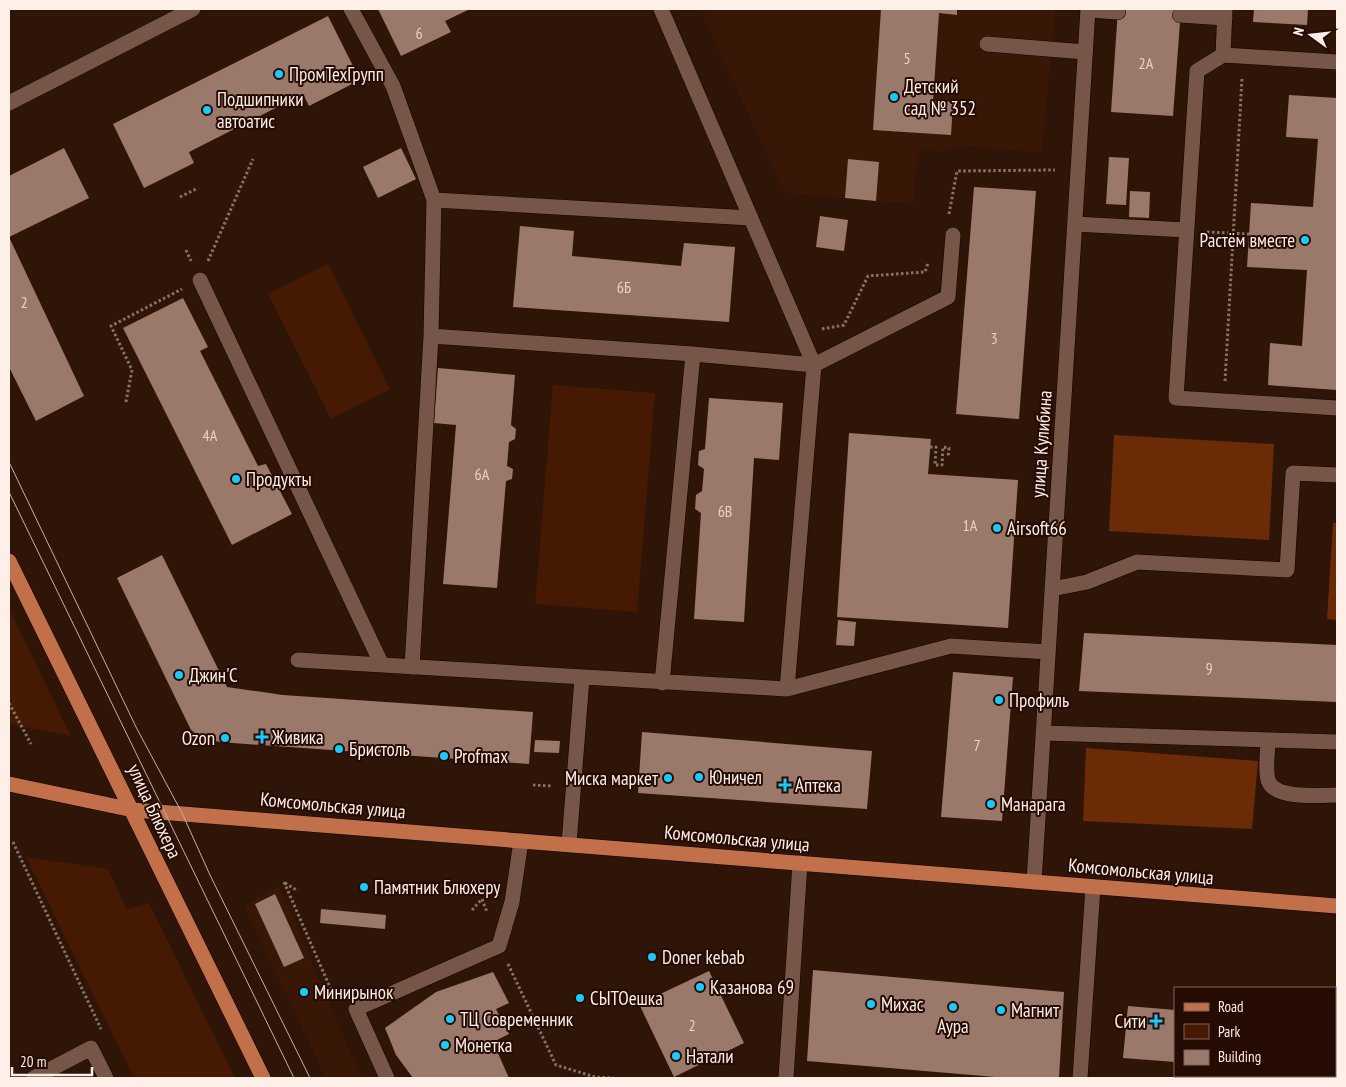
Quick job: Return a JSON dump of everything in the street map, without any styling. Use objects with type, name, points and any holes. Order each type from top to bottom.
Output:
[{"type":"main road","name":"улица Блюхера","points":[[9,561],[264,1078]]},
{"type":"main road","name":"Комсомольская улица","points":[[9,784],[133,810],[1337,906]]},
{"type":"street","points":[[9,103],[193,9]]},
{"type":"street","points":[[351,9],[393,86],[434,200],[431,336],[412,667]]},
{"type":"street","points":[[661,9],[814,365],[787,689]]},
{"type":"street","points":[[1088,10],[1118,12]]},
{"type":"street","name":"улица Кулибина","points":[[1034,882],[1088,10]]},
{"type":"street","points":[[1180,15],[1225,13],[1223,55]]},
{"type":"street","points":[[987,44],[1085,52]]},
{"type":"street","points":[[1337,62],[1223,55],[1197,71],[1176,398],[1337,408]]},
{"type":"street","points":[[434,200],[751,218]]},
{"type":"street","points":[[1075,224],[1186,230]]},
{"type":"street","points":[[431,336],[693,354],[814,365],[948,297],[953,235]]},
{"type":"street","points":[[200,280],[382,666]]},
{"type":"street","points":[[662,683],[693,354]]},
{"type":"street","points":[[1052,589],[1087,582],[1137,562],[1287,570],[1293,473],[1337,475]]},
{"type":"street","points":[[298,660],[787,689],[951,646],[1048,652]]},
{"type":"street","points":[[569,844],[582,678]]},
{"type":"street","points":[[1044,732],[1337,742]]},
{"type":"street","points":[[1268,740],[1268,779],[1275,789],[1286,794],[1337,795]]},
{"type":"street","points":[[387,1078],[356,1009],[499,946],[512,902],[521,841]]},
{"type":"street","points":[[786,1078],[800,863]]},
{"type":"street","points":[[1080,1078],[1093,887]]},
{"type":"street","points":[[34,1078],[91,1048],[106,1078]]},
{"type":"path","points":[[1224,390],[1243,78]]},
{"type":"path","points":[[126,402],[132,370],[111,326],[200,280],[253,159]]},
{"type":"path","points":[[947,218],[951,210],[957,171],[1055,170]]},
{"type":"path","points":[[180,197],[198,188]]},
{"type":"path","points":[[1186,230],[1249,234]]},
{"type":"path","points":[[800,332],[844,325],[868,276],[925,272],[932,254]]},
{"type":"path","points":[[930,447],[936,447],[935,465],[942,465],[943,447],[949,448],[948,457]]},
{"type":"path","points":[[9,703],[31,744]]},
{"type":"path","points":[[533,785],[561,786]]},
{"type":"path","points":[[13,842],[105,1038]]},
{"type":"path","points":[[298,891],[284,882],[337,1004]]},
{"type":"path","points":[[472,910],[482,899],[499,946],[556,1064],[595,1077],[614,1078]]},
{"type":"shaded area","name":"Детский сад № 352","points":[[713,9],[1055,9],[1042,153],[955,145],[946,152],[918,150],[913,204],[785,193],[702,14]]},
{"type":"shaded area","points":[[1114,435],[1274,444],[1269,540],[1109,531]]},
{"type":"shaded area","points":[[1333,523],[1337,523],[1337,620],[1327,619]]},
{"type":"shaded area","points":[[1086,748],[1258,761],[1252,829],[1083,821]]},
{"type":"shaded area","name":"Минирынок","points":[[279,885],[361,1078],[326,1078],[244,906]]},
{"type":"green space","points":[[328,264],[390,389],[331,419],[268,294]]},
{"type":"green space","points":[[553,385],[655,393],[637,612],[535,604]]},
{"type":"green space","points":[[9,609],[71,736],[9,724]]},
{"type":"green space","points":[[26,857],[108,869],[127,910],[149,903],[235,1078],[134,1078]]},
{"type":"building","points":[[378,9],[470,9],[445,21],[451,32],[401,56]]},
{"type":"building","points":[[881,9],[957,9],[957,15],[939,13],[933,101],[953,102],[951,135],[873,130]]},
{"type":"building","points":[[1118,9],[1181,9],[1173,116],[1111,112]]},
{"type":"building","points":[[1254,9],[1308,9],[1307,25],[1253,22]]},
{"type":"building","points":[[328,16],[360,80],[309,106],[303,94],[189,152],[194,163],[144,188],[113,124]]},
{"type":"building","points":[[1289,95],[1337,98],[1337,390],[1268,385],[1270,343],[1302,346],[1307,270],[1247,267],[1251,203],[1313,207],[1318,139],[1286,137]]},
{"type":"building","points":[[64,148],[89,198],[9,237],[9,176]]},
{"type":"building","points":[[401,148],[416,179],[378,198],[363,167]]},
{"type":"building","points":[[1109,157],[1129,158],[1126,205],[1106,204]]},
{"type":"building","points":[[848,159],[879,162],[876,201],[845,198]]},
{"type":"building","points":[[974,187],[1036,191],[1019,419],[956,414]]},
{"type":"building","points":[[1130,191],[1150,192],[1149,218],[1129,217]]},
{"type":"building","points":[[820,216],[848,220],[844,251],[816,247]]},
{"type":"building","points":[[520,226],[574,231],[572,256],[681,266],[684,243],[735,247],[729,322],[513,307]]},
{"type":"building","points":[[9,237],[84,396],[36,421],[9,367]]},
{"type":"building","points":[[183,298],[208,347],[200,351],[258,466],[266,464],[292,514],[232,545],[123,328]]},
{"type":"building","points":[[438,368],[515,375],[511,425],[516,429],[515,439],[509,442],[507,466],[513,469],[512,479],[506,481],[497,588],[443,584],[456,425],[434,423]]},
{"type":"building","points":[[709,398],[783,403],[779,460],[754,458],[744,622],[694,619],[701,513],[695,509],[696,495],[702,491],[704,469],[698,465],[699,451],[705,449]]},
{"type":"building","points":[[849,433],[931,439],[928,474],[1018,480],[1008,628],[837,617]]},
{"type":"building","points":[[162,555],[227,687],[283,695],[533,712],[529,764],[204,740],[191,730],[117,578]]},
{"type":"building","points":[[838,620],[856,622],[854,646],[836,645]]},
{"type":"building","points":[[1084,633],[1337,645],[1337,702],[1079,691]]},
{"type":"building","points":[[953,672],[1013,677],[1002,821],[941,817]]},
{"type":"building","points":[[642,732],[872,751],[867,809],[638,793]]},
{"type":"building","points":[[535,740],[560,741],[559,753],[534,752]]},
{"type":"building","points":[[275,894],[304,958],[284,967],[255,904]]},
{"type":"building","points":[[321,909],[386,915],[385,929],[320,923]]},
{"type":"building","points":[[813,970],[1064,992],[1059,1078],[1007,1078],[807,1061]]},
{"type":"building","points":[[709,971],[744,1043],[674,1077],[639,1004]]},
{"type":"building","name":"ТЦ Современник","points":[[493,972],[509,1003],[496,1009],[509,1034],[493,1042],[509,1078],[413,1078],[396,1055],[385,1028],[436,992]]},
{"type":"building","points":[[1128,1006],[1174,1010],[1174,1062],[1123,1058]]},
{"type":"building","points":[[1336,1023],[1337,1023],[1336,1076]]},
{"type":"tram line","points":[[9,462],[136,727],[182,813],[210,875],[310,1078]]},
{"type":"tram line","points":[[9,492],[294,1078]]},
{"type":"place","name":"ПромТехГрупп","points":[[279,74]]},
{"type":"place","name":"Детский сад № 352","points":[[894,97]]},
{"type":"place","name":"Подшипники автоатис","points":[[207,110]]},
{"type":"place","name":"Растём вместе","points":[[1305,240]]},
{"type":"place","name":"Продукты","points":[[236,479]]},
{"type":"place","name":"Airsoft66","points":[[997,528]]},
{"type":"place","name":"Джин'С","points":[[179,675]]},
{"type":"place","name":"Профиль","points":[[999,700]]},
{"type":"place","name":"Живика","points":[[262,737]]},
{"type":"place","name":"Ozon","points":[[225,738]]},
{"type":"place","name":"Бристоль","points":[[339,749]]},
{"type":"place","name":"Profmax","points":[[444,756]]},
{"type":"place","name":"Юничел","points":[[699,777]]},
{"type":"place","name":"Миска маркет","points":[[668,778]]},
{"type":"place","name":"Аптека","points":[[785,785]]},
{"type":"place","name":"Манарага","points":[[991,804]]},
{"type":"place","name":"Памятник Блюхеру","points":[[364,887]]},
{"type":"place","name":"Doner kebab","points":[[652,957]]},
{"type":"place","name":"Казанова 69","points":[[700,987]]},
{"type":"place","name":"Минирынок","points":[[304,992]]},
{"type":"place","name":"СЫТОешка","points":[[580,998]]},
{"type":"place","name":"Михас","points":[[871,1004]]},
{"type":"place","name":"Аура","points":[[953,1007]]},
{"type":"place","name":"Магнит","points":[[1001,1010]]},
{"type":"place","name":"ТЦ Современник","points":[[450,1019]]},
{"type":"place","name":"Сити","points":[[1156,1021]]},
{"type":"place","name":"Монетка","points":[[445,1045]]},
{"type":"place","name":"Натали","points":[[676,1056]]}]
